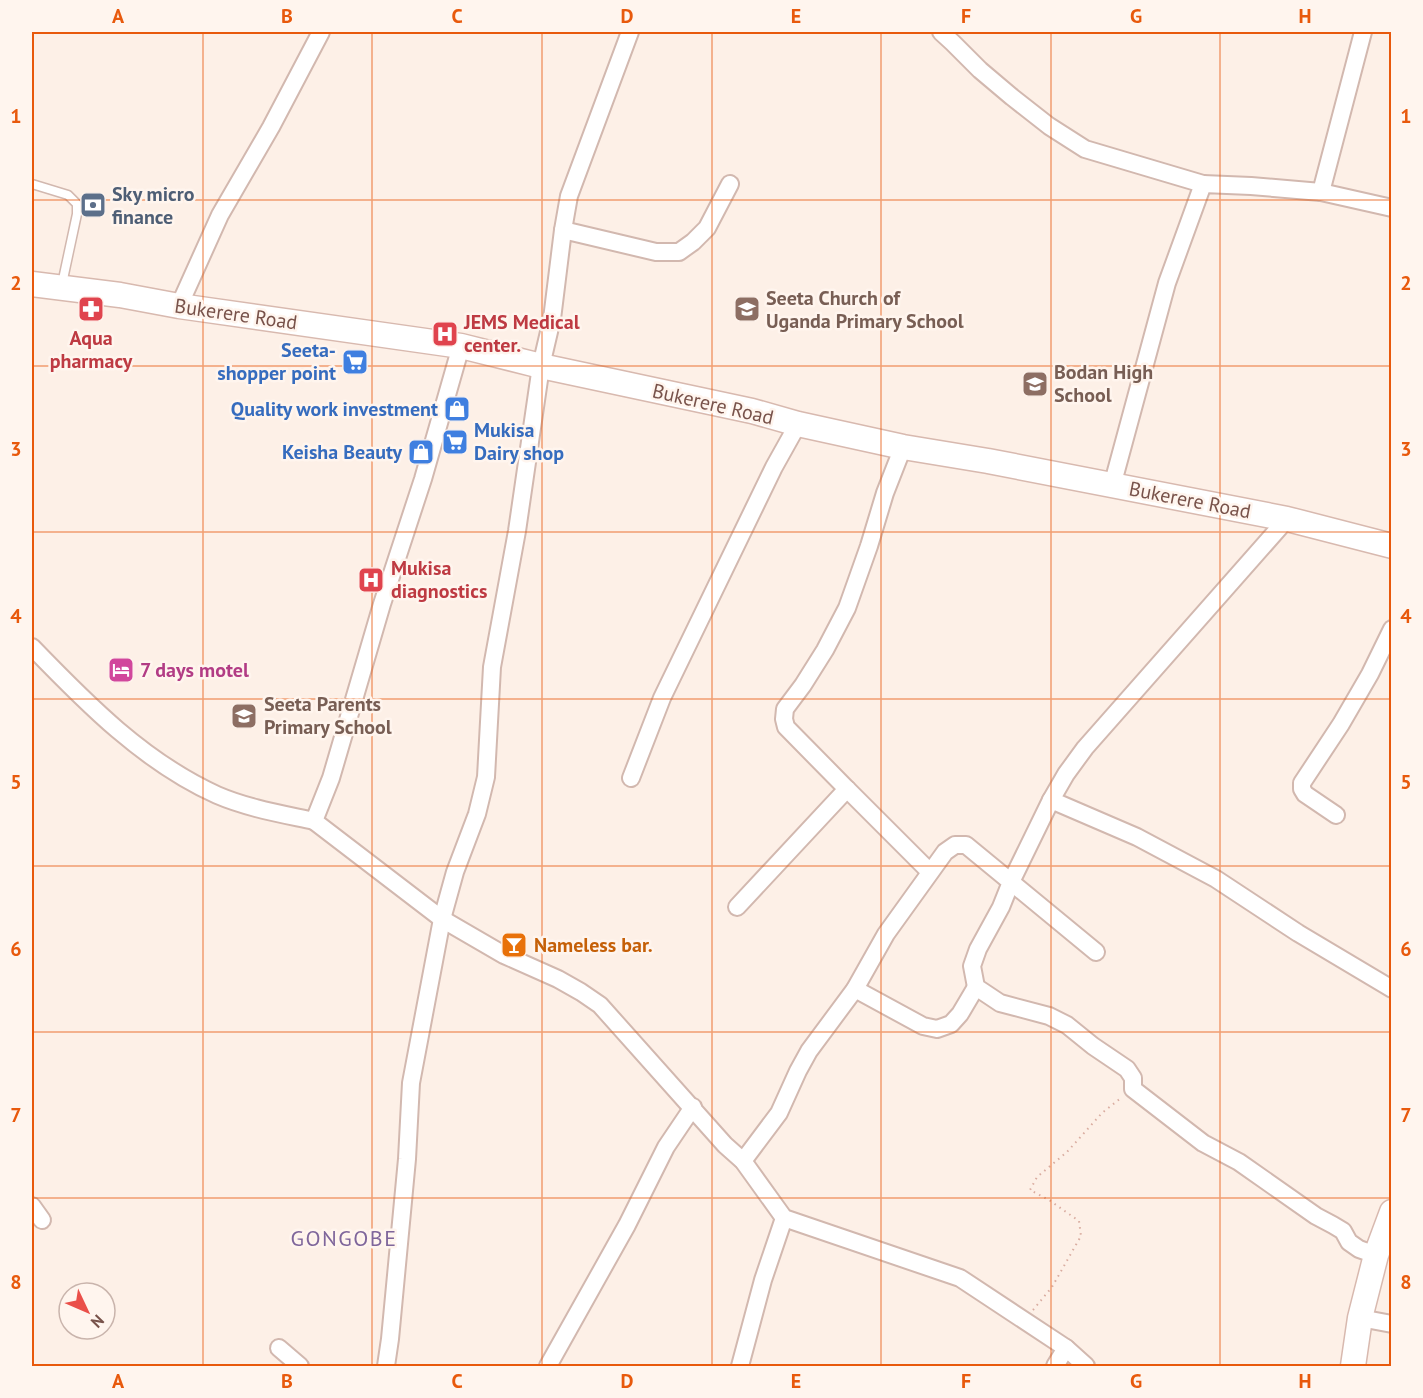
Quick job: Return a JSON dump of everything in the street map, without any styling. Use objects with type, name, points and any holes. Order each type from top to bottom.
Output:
[{"type":"main road","name":"Bukerere Road","points":[[32,284],[461,346],[903,447],[988,461],[1287,519],[1392,546]]},
{"type":"main road","points":[[1353,1366],[1360,1318],[1376,1255],[1391,1215]]},
{"type":"street","points":[[179,306],[220,215],[271,127],[321,32]]},
{"type":"street","points":[[386,1366],[407,1159],[411,1083],[442,919],[455,872],[477,814],[486,777],[492,667],[517,531],[542,366],[552,319],[569,196],[630,32]]},
{"type":"street","points":[[1321,192],[1363,32]]},
{"type":"street","points":[[951,35],[980,70],[1049,126],[1086,149],[1203,184],[1321,192],[1392,208]]},
{"type":"street","points":[[563,230],[656,252],[679,252],[707,228],[730,184]]},
{"type":"street","points":[[1112,486],[1167,284],[1203,184]]},
{"type":"street","points":[[314,821],[331,778],[382,604],[423,479],[461,346]]},
{"type":"street","points":[[632,778],[662,698],[774,467],[798,424]]},
{"type":"street","points":[[903,447],[885,493],[870,546],[847,608],[825,650],[785,709],[784,719],[786,727],[930,872]]},
{"type":"street","points":[[855,989],[923,1026],[937,1029],[951,1024],[960,1014],[976,987],[972,966],[978,949],[1066,774],[1085,748],[1287,519]]},
{"type":"street","points":[[1336,815],[1305,794],[1302,783],[1341,724],[1370,674],[1392,629]]},
{"type":"street","points":[[32,647],[68,685],[122,734],[167,769],[218,796],[268,812],[314,821],[442,919],[504,955],[558,979],[600,1005],[725,1145],[744,1161],[784,1218],[960,1278],[1066,1348],[1086,1366]]},
{"type":"street","points":[[737,907],[848,789]]},
{"type":"street","points":[[1051,800],[1137,837],[1216,879],[1298,933],[1392,989]]},
{"type":"street","points":[[744,1161],[779,1113],[809,1051],[855,989],[886,934],[945,852],[955,845],[966,845],[1096,952]]},
{"type":"street","points":[[976,987],[1000,1003],[1049,1016],[1067,1025],[1127,1069],[1133,1078],[1133,1089],[1203,1143],[1239,1162],[1316,1216],[1343,1231],[1349,1242],[1359,1249],[1376,1255]]},
{"type":"street","points":[[548,1366],[627,1225],[666,1147],[693,1107]]},
{"type":"street","points":[[32,1206],[42,1220]]},
{"type":"street","points":[[740,1366],[763,1280],[784,1218]]},
{"type":"street","points":[[1360,1318],[1392,1324]]},
{"type":"street","points":[[279,1348],[300,1366]]},
{"type":"street","points":[[1055,1366],[1066,1348]]},
{"type":"lane","points":[[32,184],[68,195],[77,204],[62,288]]},
{"type":"path","points":[[1025,1320],[1052,1287],[1081,1236],[1079,1221],[1030,1190],[1037,1178],[1067,1152],[1102,1113],[1133,1089]]},
{"type":"place","name":"Sky micro finance","points":[[93,205]]},
{"type":"place","name":"Aqua pharmacy","points":[[91,309]]},
{"type":"place","name":"Seeta Church of Uganda Primary School","points":[[747,309]]},
{"type":"place","name":"JEMS Medical center.","points":[[445,334]]},
{"type":"place","name":"Seeta- shopper point","points":[[355,362]]},
{"type":"place","name":"Bodan High School","points":[[1035,384]]},
{"type":"place","name":"Quality work investment","points":[[457,409]]},
{"type":"place","name":"Mukisa Dairy shop","points":[[455,442]]},
{"type":"place","name":"Keisha Beauty","points":[[421,452]]},
{"type":"place","name":"Mukisa diagnostics","points":[[371,580]]},
{"type":"place","name":"7 days motel","points":[[121,670]]},
{"type":"place","name":"Seeta Parents Primary School","points":[[244,716]]},
{"type":"place","name":"Nameless bar.","points":[[514,945]]},
{"type":"district","name":"GONGOBE","points":[[344,1238]]}]
